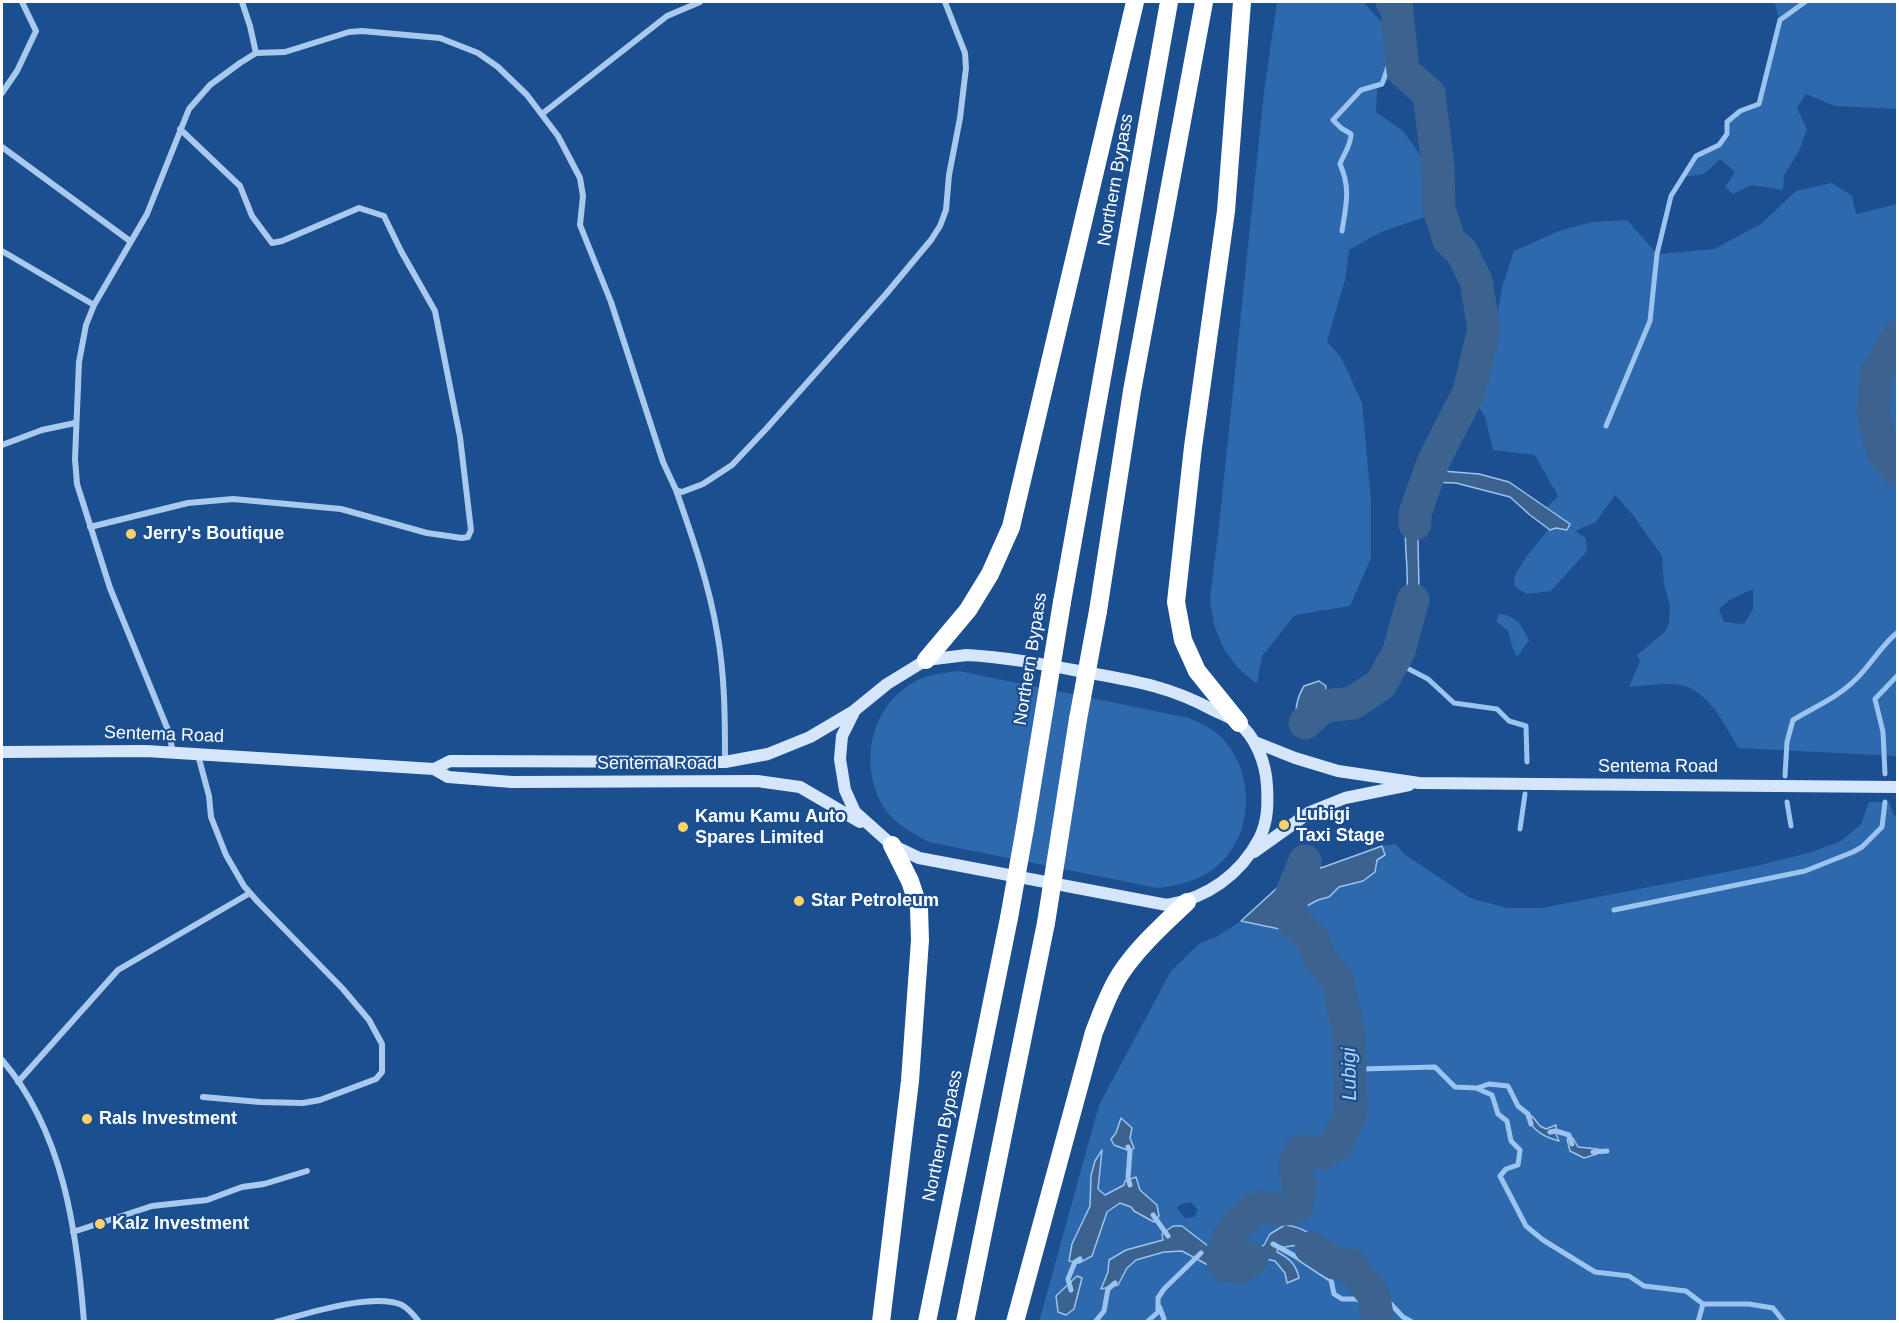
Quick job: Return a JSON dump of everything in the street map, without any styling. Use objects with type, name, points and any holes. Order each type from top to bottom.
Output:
[{"type":"highway","points":[[926,660],[968,610],[990,574],[1011,527],[1135,2]]},
{"type":"highway","name":"Northern Bypass","points":[[927,1322],[1009,918],[1062,602],[1169,2]]},
{"type":"highway","points":[[965,1322],[1046,923],[1132,391],[1203,2]]},
{"type":"highway","points":[[1239,723],[1197,671],[1183,640],[1176,602],[1193,447],[1226,211],[1242,2]]},
{"type":"highway","points":[[881,1322],[910,1081],[920,940],[919,908],[910,881],[892,845]]},
{"type":"highway","points":[[1015,1322],[1094,1032],[1106,1000],[1120,974],[1149,938],[1187,902]]},
{"type":"main road","points":[[855,710],[842,735],[840,759],[845,789],[855,812],[872,828],[892,845],[919,858],[1167,905],[1187,902],[1211,890],[1228,878],[1251,854],[1265,828],[1268,803],[1267,771],[1255,742],[1239,723],[1194,699],[1150,683],[1005,658],[967,655],[926,660]]},
{"type":"main road","name":"Sentema Road","points":[[434,769],[450,760],[725,762],[768,754],[810,737],[855,710],[887,684],[926,660]]},
{"type":"main road","name":"Sentema Road","points":[[1255,742],[1295,758],[1338,771],[1419,783],[1898,787]]},
{"type":"main road","name":"Sentema Road","points":[[2,752],[197,753],[434,769],[448,777],[512,782],[757,781],[800,787],[872,828]]},
{"type":"main road","name":"Sentema Road","points":[[1251,854],[1310,812],[1345,798],[1419,783]]},
{"type":"street","points":[[2,93],[17,71],[36,31],[22,2]]},
{"type":"street","points":[[242,2],[256,53]]},
{"type":"street","points":[[542,114],[667,16],[700,2]]},
{"type":"street","points":[[676,490],[682,492],[691,490],[732,465],[819,370],[932,240],[940,226],[946,210],[949,175],[960,118],[966,68],[965,53],[945,2]]},
{"type":"street","points":[[173,752],[168,730],[110,588],[77,484],[75,423],[79,362],[86,325],[94,305],[147,214],[189,109],[210,85],[256,53],[285,52],[363,31],[440,38],[478,53],[498,67],[527,95],[558,135],[580,178],[583,196],[580,225],[611,302],[663,462],[676,490],[690,531],[717,632],[725,719],[725,762]]},
{"type":"street","points":[[90,527],[188,503],[233,499],[341,509],[427,533],[462,538],[468,537],[471,530],[460,437],[435,311],[384,216],[359,208],[273,243],[252,216],[240,186],[180,129]]},
{"type":"street","points":[[2,147],[130,241]]},
{"type":"street","points":[[2,251],[94,305]]},
{"type":"street","points":[[2,445],[42,430],[75,423]]},
{"type":"street","points":[[197,753],[216,832],[226,855],[250,893],[343,989],[369,1020],[382,1044],[380,1076],[370,1082],[313,1102],[260,1102],[203,1097]]},
{"type":"street","points":[[18,1082],[118,970],[250,893]]},
{"type":"street","points":[[2,1060],[40,1119],[62,1177],[73,1232],[84,1322]]},
{"type":"street","points":[[73,1232],[152,1206],[207,1200],[242,1186],[264,1184],[307,1171]]},
{"type":"street","points":[[276,1322],[336,1307],[384,1301],[404,1306],[419,1322]]},
{"type":"shaded area","points":[[1277,2],[1363,2],[1389,30],[1399,72],[1377,88],[1376,112],[1404,132],[1443,182],[1425,217],[1381,232],[1349,250],[1345,280],[1327,341],[1342,359],[1362,403],[1371,501],[1371,558],[1350,606],[1295,615],[1262,656],[1257,684],[1238,668],[1224,649],[1214,625],[1210,599],[1264,92]]},
{"type":"shaded area","points":[[1385,2],[1403,2],[1399,29],[1390,19]]},
{"type":"shaded area","points":[[1774,2],[1897,2],[1897,109],[1835,106],[1806,94],[1797,108],[1807,129],[1800,149],[1784,175],[1783,190],[1751,185],[1733,194],[1725,187],[1735,172],[1720,159],[1704,174],[1683,177],[1696,155],[1721,142],[1727,122],[1740,111],[1759,104],[1780,20]]},
{"type":"shaded area","points":[[1832,183],[1852,196],[1856,214],[1897,204],[1897,756],[1738,748],[1715,710],[1690,688],[1668,684],[1629,687],[1640,661],[1637,655],[1665,632],[1669,623],[1670,606],[1664,585],[1662,556],[1632,514],[1615,495],[1596,522],[1575,531],[1586,538],[1587,551],[1551,591],[1527,594],[1515,587],[1514,577],[1526,557],[1547,531],[1556,528],[1555,513],[1547,507],[1558,496],[1535,455],[1493,450],[1485,417],[1469,392],[1484,329],[1496,320],[1503,284],[1514,251],[1559,231],[1592,222],[1627,220],[1657,254],[1714,249],[1761,224],[1796,191]],"holes":[[[1753,589],[1753,609],[1744,624],[1724,622],[1719,609],[1731,599]]]},
{"type":"shaded area","points":[[1430,470],[1479,474],[1509,482],[1570,524],[1567,530],[1556,528],[1550,530],[1510,497],[1456,483],[1426,482],[1425,507],[1420,520],[1418,541],[1419,589],[1410,638],[1411,650],[1406,649],[1401,635],[1407,590],[1405,537],[1407,516],[1413,496]]},
{"type":"shaded area","points":[[1499,614],[1515,619],[1529,641],[1517,657],[1508,631],[1496,621]]},
{"type":"shaded area","points":[[959,671],[1189,718],[1211,729],[1229,746],[1239,764],[1245,784],[1246,805],[1243,825],[1235,844],[1223,861],[1206,874],[1182,884],[1157,888],[929,842],[911,832],[889,815],[876,790],[871,770],[871,750],[875,730],[883,712],[896,696],[912,683],[932,675]]},
{"type":"shaded area","points":[[1319,681],[1326,686],[1323,715],[1314,724],[1299,724],[1296,709],[1304,686]]},
{"type":"shaded area","points":[[1869,802],[1889,802],[1893,814],[1898,818],[1897,1321],[1039,1322],[1099,1105],[1171,971],[1200,943],[1216,937],[1241,921],[1294,932],[1305,930],[1298,924],[1303,908],[1329,897],[1339,887],[1363,881],[1374,872],[1377,860],[1385,855],[1382,846],[1396,844],[1404,854],[1470,898],[1507,908],[1542,908],[1756,866],[1812,852],[1841,841],[1861,824]],"holes":[[[1573,1138],[1578,1147],[1598,1149],[1597,1154],[1583,1158],[1570,1151]],[[1101,1151],[1097,1189],[1105,1195],[1124,1185],[1125,1181],[1157,1205],[1131,1207],[1120,1203],[1107,1212],[1101,1224],[1095,1251],[1070,1261],[1072,1244],[1090,1206],[1091,1176],[1095,1161]],[[1191,1202],[1198,1210],[1194,1217],[1185,1218],[1177,1208],[1181,1204]],[[1247,1204],[1248,1210],[1261,1218],[1248,1223],[1238,1233],[1236,1218]],[[1182,1226],[1208,1246],[1227,1252],[1231,1257],[1254,1250],[1263,1244],[1270,1234],[1330,1248],[1337,1257],[1350,1264],[1328,1265],[1298,1245],[1278,1248],[1277,1252],[1288,1258],[1287,1282],[1285,1273],[1275,1261],[1266,1259],[1251,1267],[1232,1270],[1206,1264],[1182,1251],[1164,1252],[1136,1260],[1127,1268],[1118,1285],[1101,1288],[1108,1272],[1109,1260],[1126,1250],[1164,1240]],[[1077,1276],[1074,1309],[1066,1315],[1058,1312],[1056,1296]]]},
{"type":"shaded area","points":[[1382,846],[1385,855],[1377,860],[1375,872],[1363,881],[1339,887],[1329,897],[1303,908],[1298,924],[1306,930],[1294,932],[1241,921],[1289,877],[1298,863],[1317,862],[1321,868]]},
{"type":"shaded area","points":[[1532,1116],[1540,1126],[1546,1129],[1556,1125],[1559,1141],[1536,1130],[1527,1118]]},
{"type":"shaded area","points":[[1121,1118],[1132,1128],[1130,1138],[1134,1148],[1130,1151],[1114,1145],[1111,1139],[1116,1133]]},
{"type":"shaded area","points":[[1573,1138],[1578,1147],[1598,1149],[1597,1154],[1584,1158],[1570,1151],[1567,1139]]},
{"type":"shaded area","points":[[1102,1150],[1098,1189],[1105,1195],[1124,1185],[1125,1181],[1136,1177],[1140,1190],[1157,1205],[1159,1216],[1154,1222],[1131,1207],[1120,1203],[1107,1212],[1092,1256],[1079,1263],[1069,1261],[1072,1244],[1090,1206],[1091,1176],[1095,1161]]},
{"type":"shaded area","points":[[1247,1203],[1248,1210],[1261,1217],[1227,1239],[1226,1230]]},
{"type":"shaded area","points":[[1285,1225],[1305,1231],[1351,1265],[1328,1265],[1298,1245],[1278,1248],[1277,1252],[1294,1265],[1298,1273],[1299,1278],[1287,1283],[1285,1273],[1275,1261],[1266,1259],[1251,1267],[1232,1270],[1206,1264],[1182,1251],[1164,1252],[1136,1260],[1127,1268],[1118,1285],[1101,1289],[1108,1272],[1109,1260],[1126,1250],[1163,1240],[1162,1234],[1173,1226],[1182,1226],[1208,1246],[1227,1252],[1231,1257],[1245,1255],[1264,1245],[1270,1234]]},
{"type":"shaded area","points":[[1077,1276],[1082,1278],[1074,1309],[1066,1315],[1058,1312],[1056,1296]]},
{"type":"waterway","points":[[1392,2],[1397,10],[1403,71],[1429,94],[1438,166],[1439,209],[1449,240],[1462,252],[1476,281],[1484,329],[1469,392],[1434,460],[1415,513],[1415,524]]},
{"type":"waterway","points":[[1606,426],[1650,321],[1657,254],[1671,196],[1696,156],[1719,145],[1727,134],[1727,122],[1740,111],[1759,104],[1780,20],[1805,2]]},
{"type":"waterway","points":[[1342,231],[1347,189],[1340,164],[1349,146],[1351,134],[1333,120],[1361,90],[1382,84],[1389,64],[1401,54]]},
{"type":"waterway","name":"Lubigi","points":[[1898,337],[1876,375],[1873,415],[1883,453],[1898,470]]},
{"type":"waterway","points":[[1305,723],[1324,706],[1353,703],[1381,684],[1399,651],[1413,600]]},
{"type":"waterway","points":[[1785,776],[1787,742],[1793,720],[1848,686],[1898,632]]},
{"type":"waterway","points":[[1397,656],[1405,667],[1428,679],[1454,703],[1497,709],[1509,721],[1526,726],[1527,762]]},
{"type":"waterway","points":[[1885,774],[1883,732],[1875,699],[1898,675]]},
{"type":"waterway","points":[[1520,829],[1525,794]]},
{"type":"waterway","points":[[1787,802],[1791,826]]},
{"type":"waterway","points":[[1614,910],[1805,871],[1853,852],[1862,847],[1882,827],[1885,802]]},
{"type":"waterway","name":"Lubigi","points":[[1252,1259],[1239,1268],[1225,1265],[1221,1255],[1235,1227],[1246,1215],[1260,1208],[1286,1209],[1297,1205],[1300,1185],[1294,1167],[1300,1151],[1321,1154],[1336,1144],[1351,1113],[1349,1033],[1337,979],[1320,960],[1313,940],[1293,921],[1290,898],[1305,861]]},
{"type":"waterway","points":[[1350,1065],[1362,1069],[1435,1067],[1455,1087],[1476,1088],[1492,1095],[1498,1114],[1507,1121],[1511,1141],[1520,1150],[1518,1165],[1506,1169],[1500,1176],[1526,1226],[1543,1240],[1595,1272],[1629,1276],[1644,1286],[1686,1291],[1703,1304],[1749,1304],[1773,1308],[1784,1322]]},
{"type":"waterway","points":[[1477,1088],[1489,1084],[1508,1086],[1518,1106],[1528,1114],[1531,1124]]},
{"type":"waterway","points":[[1550,1132],[1556,1131],[1569,1135],[1572,1144]]},
{"type":"waterway","points":[[1128,1147],[1130,1185]]},
{"type":"waterway","points":[[1593,1152],[1607,1151]]},
{"type":"waterway","points":[[1153,1215],[1168,1236]]},
{"type":"waterway","points":[[1273,1244],[1331,1280],[1334,1294],[1342,1299],[1356,1299],[1376,1308]]},
{"type":"waterway","name":"Lubigi","points":[[1311,1248],[1334,1263],[1351,1265],[1374,1296],[1378,1322]]},
{"type":"waterway","points":[[1147,1322],[1158,1312],[1158,1298],[1164,1289],[1201,1253]]},
{"type":"waterway","points":[[1071,1290],[1068,1279],[1075,1262],[1080,1259]]},
{"type":"waterway","points":[[1095,1322],[1104,1311],[1108,1289],[1115,1283]]},
{"type":"waterway","points":[[1374,1296],[1388,1301],[1403,1317],[1412,1322]]},
{"type":"waterway","points":[[1698,1322],[1703,1304]]},
{"type":"waterway","points":[[1159,1306],[1163,1322]]},
{"type":"place","name":"Jerry's Boutique","points":[[131,534]]},
{"type":"place","name":"Lubigi Taxi Stage","points":[[1284,825]]},
{"type":"place","name":"Kamu Kamu Auto Spares Limited","points":[[683,827]]},
{"type":"place","name":"Star Petroleum","points":[[799,901]]},
{"type":"place","name":"Rals Investment","points":[[87,1119]]},
{"type":"place","name":"Kalz Investment","points":[[100,1224]]}]
